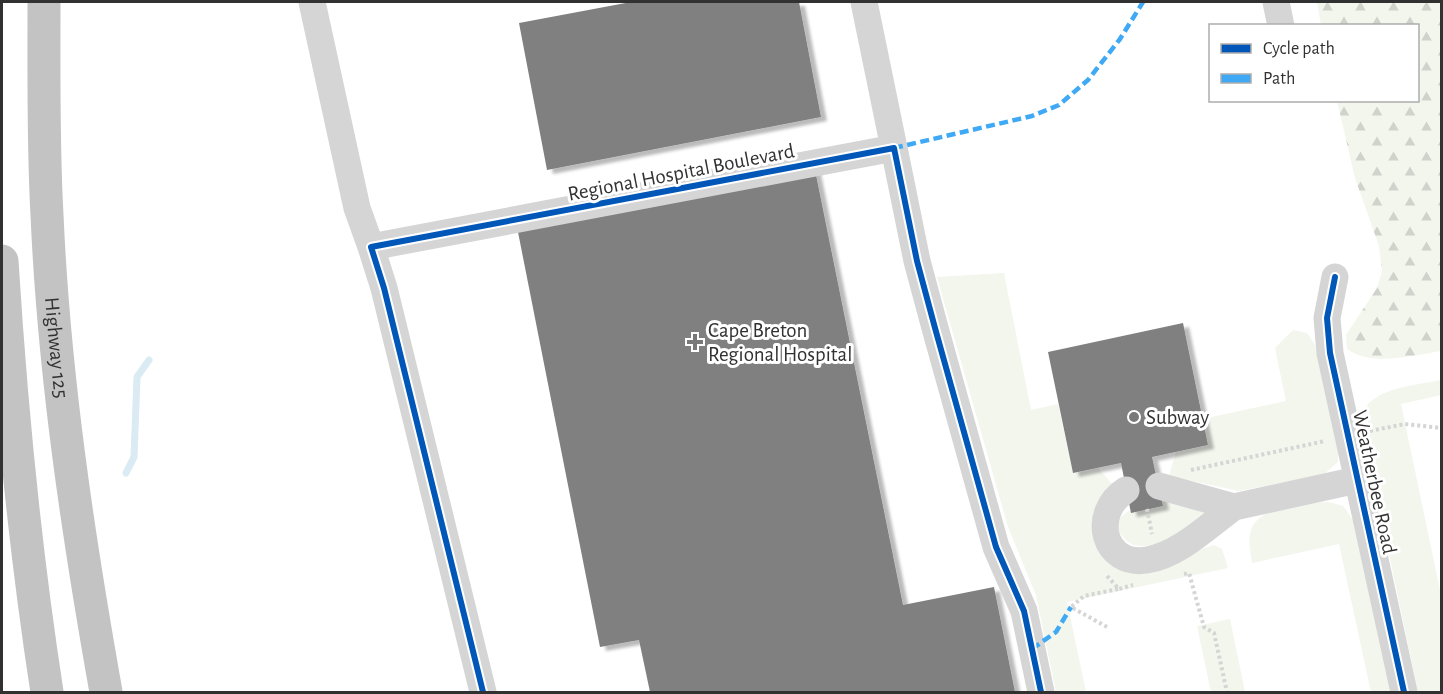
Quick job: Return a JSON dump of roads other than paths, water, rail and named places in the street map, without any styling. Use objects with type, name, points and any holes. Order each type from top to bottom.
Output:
[{"type":"highway","name":"Highway 125","points":[[44,2],[47,216],[57,349],[75,495],[106,693]]},
{"type":"highway","points":[[2,261],[8,363],[30,583],[47,693]]},
{"type":"highway","points":[[75,495],[126,693]]},
{"type":"street","points":[[312,2],[357,208],[384,288],[483,693]]},
{"type":"street","points":[[864,2],[917,261],[996,547],[1024,611],[1041,693]]},
{"type":"street","points":[[1276,2],[1281,24]]},
{"type":"street","name":"Regional Hospital Boulevard","points":[[370,247],[894,148]]},
{"type":"street","name":"Weatherbee Road","points":[[1335,277],[1327,318],[1327,339],[1404,693]]},
{"type":"street","points":[[1126,490],[1116,496],[1109,505],[1104,527],[1112,546],[1122,555],[1133,560],[1148,560],[1174,550],[1234,507],[1357,480]]},
{"type":"street","points":[[1159,486],[1234,507]]},
{"type":"waterway","points":[[126,473],[134,457],[137,377],[149,360]]},
{"type":"place","name":"Cape Breton Regional Hospital","points":[[695,342]]},
{"type":"place","name":"Subway","points":[[1134,417]]}]
